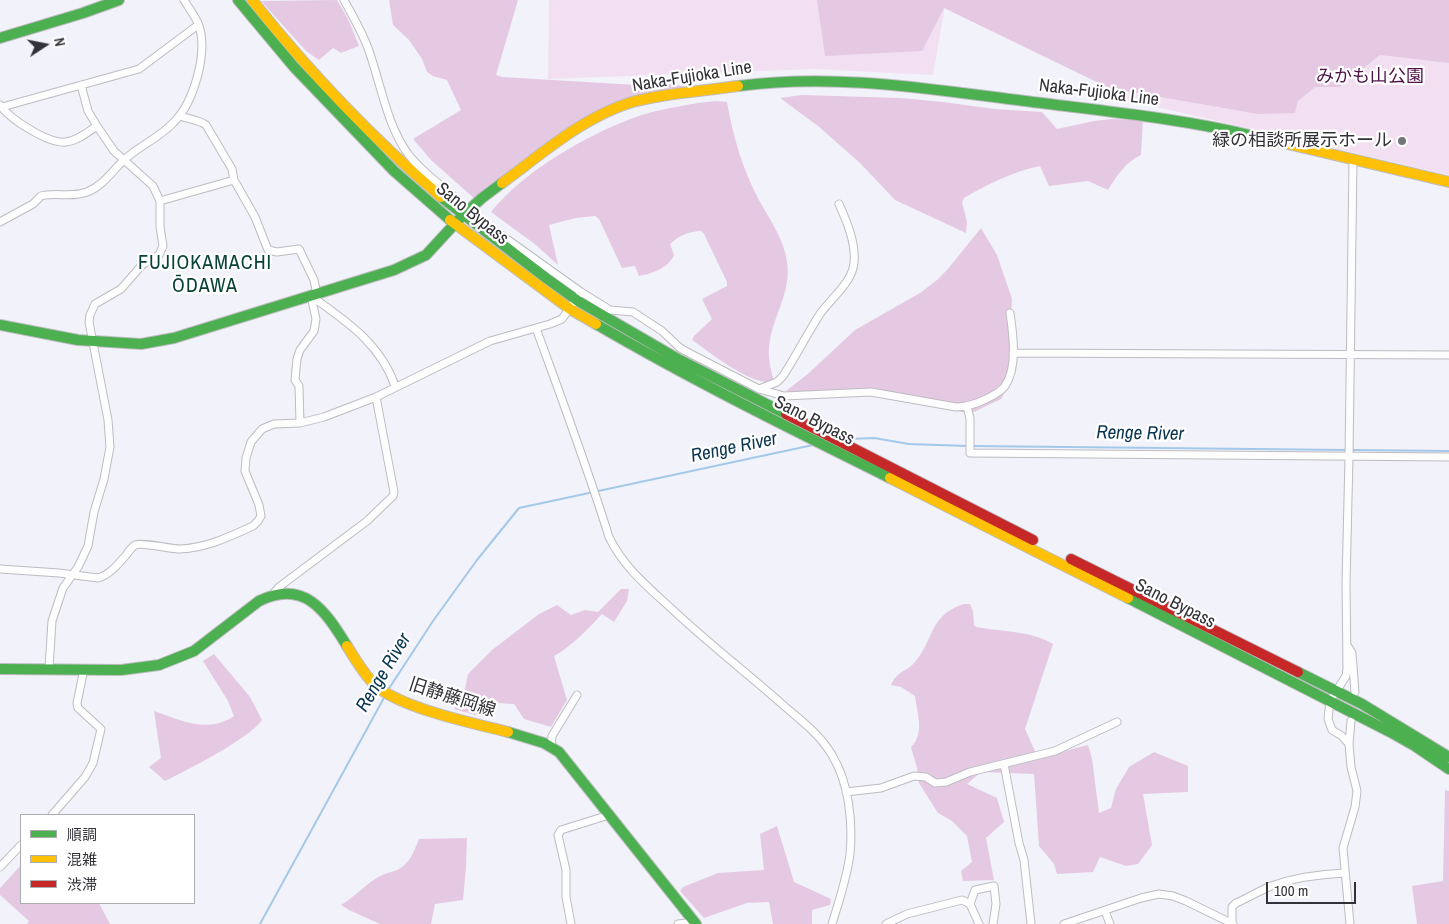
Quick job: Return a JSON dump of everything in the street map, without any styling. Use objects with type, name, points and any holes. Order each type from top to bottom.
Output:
[{"type":"main road","points":[[0,38],[119,0]]},
{"type":"main road","name":"Sano Bypass","points":[[238,0],[287,59],[332,108],[394,170],[570,309],[635,347],[786,426],[1330,701],[1415,746],[1449,769]]},
{"type":"main road","name":"Sano Bypass","points":[[252,0],[299,59],[339,102],[458,220],[579,296],[646,342],[1120,584],[1336,691],[1388,719],[1449,757]]},
{"type":"main road","name":"Naka-Fujioka Line","points":[[0,325],[93,342],[132,344],[155,342],[314,296],[394,270],[419,259],[434,247],[458,220],[482,198],[561,139],[604,113],[632,102],[658,97],[774,82],[819,80],[876,83],[1176,120],[1230,130],[1449,182]]},
{"type":"main road","name":"旧静藤岡線","points":[[0,669],[133,670],[172,661],[194,651],[258,601],[273,594],[290,592],[301,595],[317,606],[329,620],[369,679],[377,687],[394,697],[441,714],[536,740],[551,746],[559,752],[694,923]]},
{"type":"street","points":[[0,222],[33,204],[41,196],[86,193],[96,188],[107,179],[123,160],[171,125],[180,116],[199,76],[201,46],[198,25],[184,0]]},
{"type":"street","points":[[344,0],[369,50],[394,127],[402,145],[436,183],[456,198]]},
{"type":"street","points":[[1,106],[140,69],[198,25]]},
{"type":"street","points":[[49,668],[52,621],[63,588],[72,576],[88,546],[110,447],[108,420],[93,342],[90,315],[95,304],[121,288],[142,265],[158,255],[162,246],[160,201],[153,186],[114,151],[88,111],[81,85]]},
{"type":"street","points":[[1,106],[31,129],[57,142],[75,140],[97,126]]},
{"type":"street","points":[[180,116],[202,122],[206,125],[232,169],[234,180],[255,217],[268,250],[276,252],[299,249],[314,280],[316,319],[314,331],[300,350],[297,359],[296,380],[299,386],[300,422]]},
{"type":"street","points":[[1349,744],[1342,736],[1332,730],[1328,719],[1330,701],[1346,676],[1353,160]]},
{"type":"street","points":[[160,201],[234,180]]},
{"type":"street","points":[[759,389],[777,382],[783,376],[820,315],[846,282],[853,268],[854,253],[848,224],[839,204]]},
{"type":"street","points":[[490,227],[579,296],[610,310],[633,312],[662,331],[680,348],[759,389],[784,396],[871,392],[956,407],[968,407],[994,395],[1005,387],[1010,370],[1014,341],[1010,313]]},
{"type":"street","points":[[314,296],[364,336],[386,365],[395,386]]},
{"type":"street","points":[[0,569],[98,578],[104,576],[117,565],[134,545],[142,544],[181,549],[210,544],[253,526],[261,516],[259,505],[245,471],[246,458],[252,442],[262,429],[274,424],[300,422],[324,417],[376,397],[490,341],[562,319],[579,296]]},
{"type":"street","points":[[536,328],[567,410],[609,537],[616,552],[627,567],[693,629],[809,726],[833,756],[846,792],[849,813],[850,854],[832,924]]},
{"type":"street","points":[[1013,353],[1449,355]]},
{"type":"street","points":[[273,594],[278,587],[367,520],[393,496],[394,492],[376,397]]},
{"type":"street","points":[[968,407],[970,418],[970,453],[1264,455],[1349,452],[1449,458]]},
{"type":"street","points":[[1347,645],[1352,654],[1356,692]]},
{"type":"street","points":[[53,814],[85,777],[93,763],[101,729],[78,708],[77,703],[84,669]]},
{"type":"street","points":[[551,746],[552,736],[577,694]]},
{"type":"street","points":[[1350,924],[1344,848],[1355,808],[1357,791],[1351,767],[1349,744],[1351,720]]},
{"type":"street","points":[[846,792],[881,788],[914,776],[926,777],[936,783],[946,782],[970,772],[1055,751],[1117,722]]},
{"type":"street","points":[[1004,764],[1024,860],[1031,924]]},
{"type":"street","points":[[571,924],[566,897],[566,870],[558,835],[561,830],[609,814]]},
{"type":"street","points":[[0,867],[20,845]]},
{"type":"street","points":[[1064,924],[1152,895],[1166,894],[1186,901],[1232,924],[1232,907],[1236,903],[1271,886],[1299,879],[1330,874],[1345,874]]},
{"type":"street","points":[[970,904],[975,890],[994,886],[996,904],[994,924]]},
{"type":"street","points":[[886,924],[907,914],[957,900],[966,901],[970,904],[979,924]]},
{"type":"street","points":[[1105,911],[1110,924]]},
{"type":"street","points":[[678,924],[694,923]]},
{"type":"green space","points":[[549,0],[946,0],[933,75],[815,69],[548,79]]},
{"type":"green space","name":"みかも山公園","points":[[975,0],[1449,0],[1449,175],[1127,100]]},
{"type":"shaded area","points":[[337,0],[348,19],[359,46],[341,53],[333,48],[319,60],[306,51],[261,1]]},
{"type":"shaded area","points":[[389,0],[518,0],[496,75],[502,77],[653,86],[672,84],[692,88],[676,88],[647,94],[593,115],[568,129],[520,162],[476,200],[431,160],[413,139],[461,110],[447,80],[427,72],[422,59],[409,40],[393,25]]},
{"type":"shaded area","name":"みかも山公園","points":[[817,0],[1449,0],[1449,63],[1380,55],[1340,87],[1315,87],[1298,101],[1295,113],[1258,114],[1109,88],[944,8],[922,51],[825,56]]},
{"type":"shaded area","points":[[802,95],[901,98],[995,109],[1042,112],[1057,129],[1112,119],[1143,120],[1141,155],[1126,165],[1108,190],[1088,181],[1049,186],[1040,166],[1000,179],[964,198],[962,202],[967,222],[966,233],[895,200],[860,163],[818,126],[780,98]]},
{"type":"shaded area","points":[[716,101],[727,102],[735,140],[743,164],[759,200],[780,238],[787,262],[787,284],[773,326],[769,348],[769,360],[774,382],[765,382],[743,374],[692,340],[712,319],[702,299],[727,286],[727,282],[701,231],[680,236],[670,244],[674,255],[672,260],[654,272],[639,276],[635,266],[622,268],[599,219],[595,216],[576,218],[549,225],[558,265],[536,245],[491,212],[523,180],[543,165],[609,128],[652,112]]},
{"type":"shaded area","points":[[981,228],[997,255],[1012,299],[1008,387],[1001,399],[972,413],[967,413],[878,395],[795,394],[786,391],[809,373],[855,330],[920,293],[937,280]]},
{"type":"shaded area","points":[[621,589],[629,589],[627,601],[614,622],[602,614],[586,631],[554,656],[567,700],[551,727],[524,719],[514,704],[497,703],[475,715],[454,709],[465,689],[468,674],[492,650],[539,614],[557,605],[571,615],[585,610],[598,612]]},
{"type":"shaded area","points":[[963,604],[970,604],[976,627],[1035,636],[1053,644],[1025,729],[1038,758],[1088,745],[1092,759],[1099,813],[1111,808],[1116,789],[1129,767],[1154,752],[1188,766],[1188,792],[1143,794],[1152,845],[1138,864],[1126,866],[1100,857],[1093,872],[1057,874],[1054,864],[1039,846],[1034,774],[981,772],[967,784],[997,798],[1004,822],[986,838],[994,880],[963,881],[961,871],[972,862],[967,836],[952,821],[938,813],[919,783],[911,747],[918,736],[919,730],[915,696],[901,687],[891,685],[899,674],[915,662],[926,645],[933,629],[944,615]]},
{"type":"shaded area","points":[[214,654],[250,697],[262,720],[255,728],[231,745],[165,781],[149,767],[161,758],[154,711],[194,724],[204,725],[224,721],[234,716],[228,701],[203,661]]},
{"type":"shaded area","points":[[1445,790],[1449,791],[1449,924],[1417,924],[1412,886],[1443,881]]},
{"type":"shaded area","points":[[777,826],[794,882],[831,899],[830,905],[812,910],[812,924],[773,924],[769,902],[747,903],[704,918],[680,891],[683,887],[718,873],[764,870],[760,834]]},
{"type":"shaded area","points":[[467,838],[463,900],[435,904],[431,924],[380,924],[341,905],[378,877],[397,870],[405,864],[411,857],[419,839]]},
{"type":"shaded area","points":[[20,866],[20,904],[100,904],[110,924],[27,924],[29,921],[0,895],[0,888]]},
{"type":"waterway","name":"Renge River","points":[[848,439],[874,438],[909,444],[967,446]]},
{"type":"waterway","name":"Renge River","points":[[388,690],[433,621],[477,560],[519,508],[813,445]]},
{"type":"waterway","name":"Renge River","points":[[972,446],[1347,450]]},
{"type":"waterway","name":"Renge River","points":[[1352,450],[1449,451]]},
{"type":"waterway","name":"Renge River","points":[[260,924],[385,696]]},
{"type":"tunnel","points":[[456,198],[490,227]]},
{"type":"traffic: fast","points":[[0,38],[119,0]]},
{"type":"traffic: fast","points":[[238,0],[294,67],[394,171],[450,220]]},
{"type":"traffic: fast","points":[[738,86],[774,82],[811,81],[882,84],[1140,116],[1197,124],[1254,136]]},
{"type":"traffic: fast","points":[[0,325],[78,340],[141,344],[174,338],[394,270],[426,255],[462,216],[502,183]]},
{"type":"traffic: fast","points":[[441,197],[578,301],[678,359],[786,414]]},
{"type":"traffic: fast","points":[[596,324],[779,423],[890,478]]},
{"type":"traffic: fast","points":[[0,669],[121,670],[159,665],[194,651],[259,601],[275,595],[289,594],[301,596],[321,610],[347,646]]},
{"type":"traffic: fast","points":[[1128,598],[1392,733],[1449,769]]},
{"type":"traffic: fast","points":[[1298,672],[1362,704],[1449,757]]},
{"type":"traffic: fast","points":[[508,732],[544,743],[559,752],[696,924]]},
{"type":"traffic: slow","points":[[252,0],[318,78],[365,127],[441,197]]},
{"type":"traffic: slow","points":[[502,183],[580,126],[614,109],[657,96],[738,86]]},
{"type":"traffic: slow","points":[[1254,136],[1449,182]]},
{"type":"traffic: slow","points":[[450,220],[570,309],[596,324]]},
{"type":"traffic: slow","points":[[890,478],[1128,598]]},
{"type":"traffic: slow","points":[[347,646],[366,675],[386,693],[437,714],[508,732]]},
{"type":"traffic: jam","points":[[786,414],[1033,540]]},
{"type":"traffic: jam","points":[[1071,559],[1298,672]]},
{"type":"place","name":"緑の相談所展示ホール","points":[[1402,141]]},
{"type":"district","name":"FUJIOKAMACHI ŌDAWA","points":[[205,276]]}]
